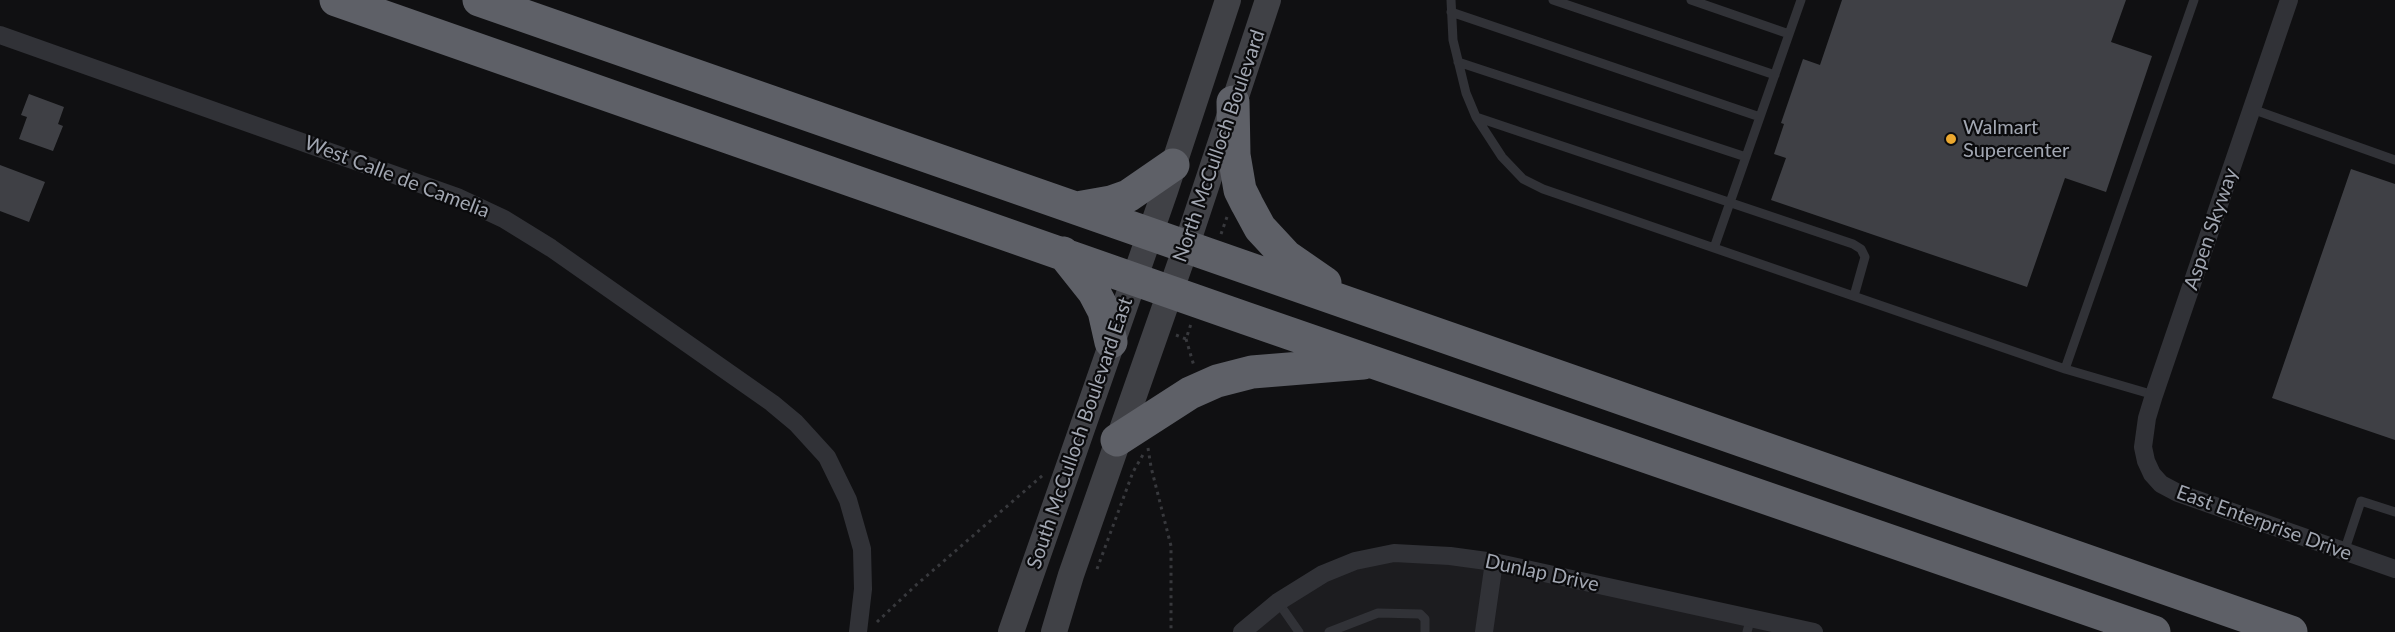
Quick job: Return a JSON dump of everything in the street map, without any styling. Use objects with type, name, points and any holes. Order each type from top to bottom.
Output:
[{"type":"highway","points":[[336,0],[2154,632]]},
{"type":"highway","points":[[479,0],[2291,632]]},
{"type":"highway","points":[[1233,102],[1232,137],[1240,190],[1260,228],[1286,256],[1303,270],[1365,308]]},
{"type":"highway","points":[[1077,207],[1111,202],[1128,196],[1173,165]]},
{"type":"highway","points":[[1063,253],[1104,311],[1111,342]]},
{"type":"highway","points":[[1117,440],[1190,393],[1217,381],[1252,372],[1376,362]]},
{"type":"main road","name":"North McCulloch Boulevard","points":[[1150,233],[1228,0]]},
{"type":"main road","name":"North McCulloch Boulevard","points":[[1169,291],[1186,247],[1268,0]]},
{"type":"main road","name":"South McCulloch Boulevard East","points":[[1011,632],[1150,233]]},
{"type":"main road","name":"South McCulloch Boulevard East","points":[[1054,632],[1071,575],[1169,291]]},
{"type":"street","name":"Aspen Skyway","points":[[2146,461],[2143,447],[2147,418],[2154,395],[2289,0]]},
{"type":"street","name":"West Calle de Camelia","points":[[1,38],[457,197],[504,219],[551,248],[772,403],[796,423],[827,457],[848,500],[862,549],[862,608],[858,632]]},
{"type":"street","name":"East Enterprise Drive","points":[[2146,461],[2152,474],[2161,484],[2178,494],[2395,569]]},
{"type":"street","name":"Dunlap Drive","points":[[1242,632],[1278,602],[1331,570],[1383,554],[1417,553],[1494,562],[1749,625],[1814,632]]},
{"type":"street","points":[[1484,632],[1494,562]]},
{"type":"lane","points":[[1451,0],[1452,40],[1476,117],[1502,157],[1523,179],[1543,189],[2065,369],[2154,395]]},
{"type":"lane","points":[[1553,0],[1775,75]]},
{"type":"lane","points":[[1691,0],[1789,34]]},
{"type":"lane","points":[[1714,248],[1801,0]]},
{"type":"lane","points":[[2065,369],[2194,0]]},
{"type":"lane","points":[[1451,12],[1760,117]]},
{"type":"lane","points":[[1458,62],[1746,157]]},
{"type":"lane","points":[[2252,109],[2395,160]]},
{"type":"lane","points":[[1476,117],[1853,244],[1861,249],[1865,257],[1854,296]]},
{"type":"lane","points":[[2344,552],[2361,501],[2395,512]]},
{"type":"lane","points":[[1278,602],[1299,632]]},
{"type":"lane","points":[[1329,632],[1378,613],[1420,614],[1425,619],[1425,632]]},
{"type":"path","points":[[1219,239],[1228,212]]},
{"type":"path","points":[[1194,316],[1186,339],[1195,369]]},
{"type":"path","points":[[1171,334],[1186,339]]},
{"type":"path","points":[[1095,576],[1133,472],[1148,446],[1151,467],[1172,546],[1171,632]]},
{"type":"path","points":[[876,624],[915,586],[1045,474]]},
{"type":"shaded area","points":[[1417,553],[1814,632],[1243,632],[1309,581]]},
{"type":"building","name":"Walmart Supercenter","points":[[1842,0],[2126,0],[2111,42],[2152,56],[2106,192],[2065,178],[2027,287],[1771,200],[1786,158],[1774,154],[1784,124],[1781,123],[1803,59],[1820,65]]},
{"type":"building","points":[[29,94],[64,107],[58,124],[63,126],[53,151],[19,139],[27,117],[21,115]]},
{"type":"building","points":[[0,165],[45,182],[29,222],[0,211]]},
{"type":"building","points":[[2351,169],[2395,184],[2395,440],[2272,398]]},
{"type":"place","name":"Walmart Supercenter","points":[[1951,139]]}]
